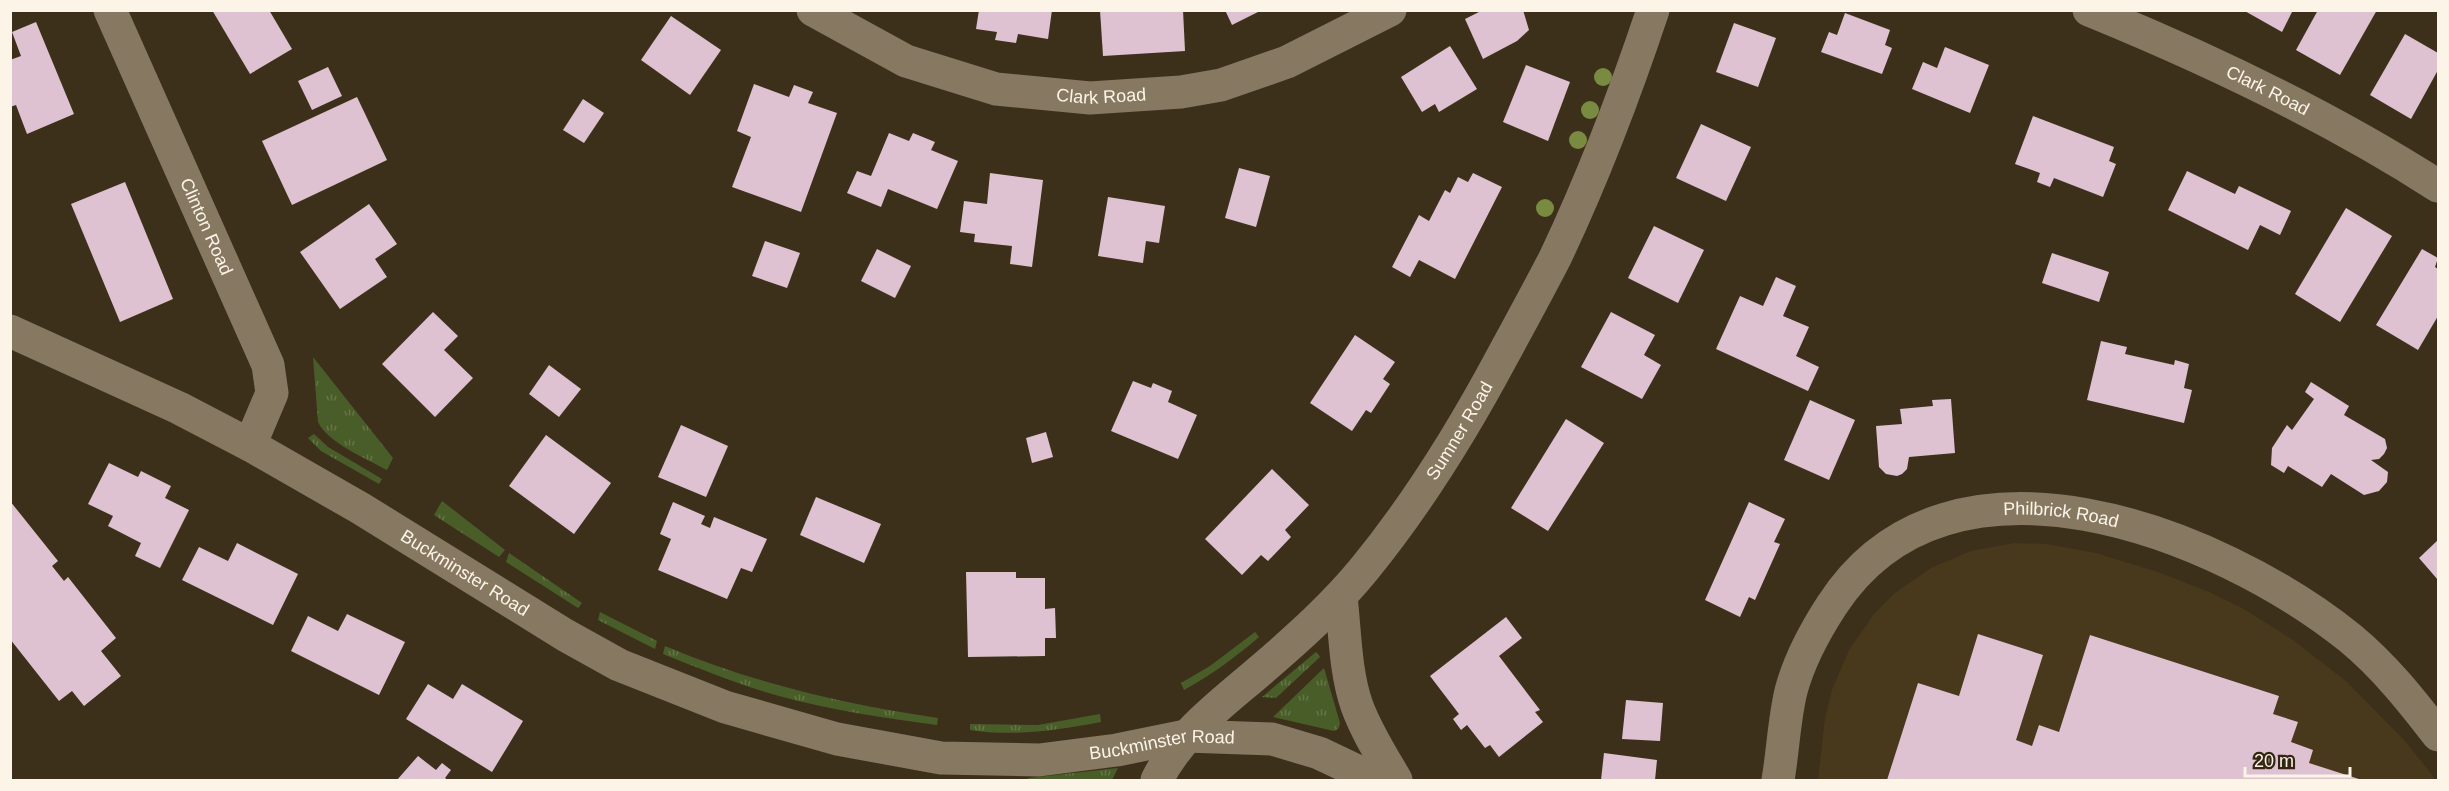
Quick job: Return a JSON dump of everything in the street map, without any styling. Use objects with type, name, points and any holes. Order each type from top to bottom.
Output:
[{"type":"street","name":"Clinton Road","points":[[110,10],[268,365],[272,393],[250,445]]},
{"type":"street","name":"Clark Road","points":[[813,10],[906,61],[962,79],[996,89],[1090,98],[1181,92],[1221,85],[1287,62],[1390,10]]},
{"type":"street","name":"Sumner Road","points":[[1157,780],[1186,736],[1341,596],[1388,539],[1445,455],[1492,377],[1534,299],[1592,175],[1653,10]]},
{"type":"street","name":"Clark Road","points":[[2089,10],[2159,39],[2313,114],[2439,186]]},
{"type":"street","name":"Buckminster Road","points":[[10,331],[179,408],[250,445],[360,508],[565,635],[620,665],[714,703],[837,739],[941,758],[1038,760],[1117,750],[1186,736],[1272,739],[1319,753],[1376,780]]},
{"type":"street","name":"Philbrick Road","points":[[1778,780],[1791,691],[1801,662],[1832,604],[1850,581],[1874,557],[1916,529],[1948,517],[1977,511],[2008,509],[2057,511],[2128,524],[2192,546],[2259,578],[2287,593],[2360,646],[2399,685],[2439,735]]},
{"type":"street","points":[[1341,596],[1350,671],[1357,705],[1372,741],[1396,780]]},
{"type":"street","name":"Buckminster Road","points":[[941,758],[972,780]]},
{"type":"shaded area","points":[[2014,543],[2046,544],[2096,553],[2158,572],[2242,608],[2293,640],[2347,682],[2404,740],[2436,780],[1818,780],[1825,718],[1832,690],[1849,650],[1874,614],[1895,593],[1931,568],[1971,551]]},
{"type":"green space","points":[[313,357],[393,458],[387,470],[339,444],[323,430],[318,422]]},
{"type":"green space","points":[[314,434],[328,447],[382,479],[379,484],[321,451],[308,438]]},
{"type":"green space","points":[[442,501],[505,550],[499,557],[434,515]]},
{"type":"green space","points":[[509,553],[582,603],[578,608],[506,562]]},
{"type":"green space","points":[[600,612],[657,641],[655,649],[598,620]]},
{"type":"green space","points":[[1255,632],[1259,637],[1214,672],[1184,690],[1181,683],[1210,666]]},
{"type":"green space","points":[[665,646],[731,671],[799,691],[938,718],[937,725],[858,713],[779,696],[735,682],[663,654]]},
{"type":"green space","points":[[1316,652],[1320,657],[1276,698],[1262,697]]},
{"type":"green space","points":[[1324,668],[1340,723],[1338,729],[1334,731],[1273,717]]},
{"type":"green space","points":[[1100,714],[1101,722],[1052,730],[1003,733],[970,730],[970,724],[1038,725]]},
{"type":"green space","points":[[1118,768],[1112,780],[1026,780],[1029,778]]},
{"type":"building","points":[[212,10],[269,10],[292,49],[250,74]]},
{"type":"building","points":[[979,10],[1052,10],[1048,39],[1018,34],[1016,43],[995,40],[997,32],[976,29]]},
{"type":"building","points":[[1100,10],[1183,10],[1185,51],[1103,56]]},
{"type":"building","points":[[1225,10],[1262,10],[1232,25]]},
{"type":"building","points":[[1483,10],[1523,10],[1529,30],[1517,41],[1483,59],[1465,19]]},
{"type":"building","points":[[2243,10],[2293,10],[2282,32]]},
{"type":"building","points":[[2318,10],[2377,10],[2340,75],[2296,50]]},
{"type":"building","points":[[1845,13],[1890,30],[1885,45],[1892,48],[1882,74],[1821,52],[1829,32],[1837,35]]},
{"type":"building","points":[[671,16],[721,50],[690,95],[641,60]]},
{"type":"building","points":[[36,22],[74,114],[27,134],[16,105],[10,107],[10,60],[21,56],[12,32]]},
{"type":"building","points":[[1734,23],[1776,38],[1758,87],[1716,72]]},
{"type":"building","points":[[2405,34],[2438,53],[2438,70],[2411,119],[2370,95]]},
{"type":"building","points":[[1450,46],[1477,89],[1439,112],[1435,104],[1422,112],[1401,77]]},
{"type":"building","points":[[1945,47],[1989,65],[1970,113],[1912,89],[1923,62],[1937,68]]},
{"type":"building","points":[[1526,65],[1570,82],[1548,141],[1503,122]]},
{"type":"building","points":[[328,67],[342,96],[312,110],[298,81]]},
{"type":"building","points":[[754,84],[789,97],[794,85],[813,92],[808,103],[837,113],[801,212],[732,187],[751,137],[737,131]]},
{"type":"building","points":[[357,97],[387,160],[292,205],[262,141]]},
{"type":"building","points":[[583,99],[604,113],[584,143],[563,130]]},
{"type":"building","points":[[2033,116],[2114,147],[2109,161],[2116,164],[2103,197],[2054,178],[2050,187],[2037,182],[2040,173],[2015,164]]},
{"type":"building","points":[[1701,124],[1751,147],[1726,201],[1676,178]]},
{"type":"building","points":[[889,133],[909,141],[913,133],[935,142],[931,150],[958,161],[937,209],[888,189],[881,207],[847,193],[857,171],[871,176]]},
{"type":"building","points":[[1239,168],[1270,176],[1256,227],[1225,218]]},
{"type":"building","points":[[2187,171],[2235,194],[2239,186],[2291,211],[2280,235],[2260,225],[2248,250],[2168,210]]},
{"type":"building","points":[[990,173],[1043,180],[1032,267],[1010,264],[1012,246],[974,242],[975,234],[960,232],[964,201],[987,204]]},
{"type":"building","points":[[1473,173],[1502,187],[1455,279],[1419,260],[1410,277],[1392,267],[1419,215],[1429,221],[1445,190],[1450,193],[1458,177],[1468,182]]},
{"type":"building","points":[[125,182],[173,299],[120,322],[71,204]]},
{"type":"building","points":[[1108,197],[1165,206],[1159,243],[1146,241],[1143,263],[1098,256]]},
{"type":"building","points":[[369,204],[397,244],[375,259],[387,277],[340,309],[300,252]]},
{"type":"building","points":[[2346,208],[2392,236],[2340,322],[2295,294]]},
{"type":"building","points":[[1654,226],[1704,250],[1678,303],[1628,278]]},
{"type":"building","points":[[765,241],[800,253],[787,288],[752,276]]},
{"type":"building","points":[[877,249],[911,266],[895,298],[861,281]]},
{"type":"building","points":[[2422,249],[2438,258],[2435,267],[2438,269],[2438,316],[2418,350],[2376,325]]},
{"type":"building","points":[[2052,253],[2109,272],[2099,302],[2042,283]]},
{"type":"building","points":[[1776,277],[1796,286],[1783,316],[1809,327],[1796,356],[1819,367],[1808,391],[1716,349],[1740,296],[1763,306]]},
{"type":"building","points":[[433,312],[458,336],[444,350],[473,378],[435,417],[382,364]]},
{"type":"building","points":[[1611,312],[1655,335],[1644,355],[1661,365],[1642,399],[1581,367]]},
{"type":"building","points":[[1355,335],[1395,362],[1383,379],[1390,384],[1371,413],[1366,410],[1352,431],[1310,403]]},
{"type":"building","points":[[2101,341],[2127,347],[2125,354],[2174,365],[2175,360],[2189,364],[2184,388],[2192,390],[2184,423],[2087,400]]},
{"type":"building","points":[[549,365],[581,389],[559,417],[529,394]]},
{"type":"building","points":[[1133,381],[1151,388],[1153,383],[1172,391],[1168,402],[1197,415],[1178,459],[1111,431]]},
{"type":"building","points":[[2311,382],[2349,406],[2344,415],[2385,439],[2387,448],[2384,454],[2379,459],[2371,460],[2388,472],[2387,482],[2379,491],[2364,495],[2331,474],[2322,487],[2288,466],[2284,473],[2271,465],[2272,448],[2287,425],[2292,430],[2314,399],[2305,392]]},
{"type":"building","points":[[1951,399],[1955,453],[1909,457],[1907,469],[1902,474],[1897,476],[1886,474],[1879,467],[1876,426],[1902,424],[1900,409],[1933,406],[1932,400]]},
{"type":"building","points":[[1810,400],[1855,420],[1829,480],[1784,460]]},
{"type":"building","points":[[1566,419],[1604,443],[1548,531],[1511,508]]},
{"type":"building","points":[[681,425],[728,446],[706,497],[658,477]]},
{"type":"building","points":[[1046,432],[1053,457],[1032,463],[1026,438]]},
{"type":"building","points":[[546,435],[611,483],[574,534],[509,486]]},
{"type":"building","points":[[109,463],[138,477],[141,471],[171,486],[165,498],[189,510],[160,568],[135,556],[141,543],[108,526],[113,516],[88,504]]},
{"type":"building","points":[[1272,469],[1309,505],[1285,530],[1291,537],[1268,561],[1261,555],[1242,575],[1205,539]]},
{"type":"building","points":[[816,497],[881,524],[864,563],[800,535]]},
{"type":"building","points":[[10,501],[58,561],[52,566],[64,581],[68,577],[116,638],[101,651],[121,676],[84,706],[72,691],[59,701],[10,639]]},
{"type":"building","points":[[673,502],[705,516],[701,524],[710,528],[714,517],[767,539],[752,572],[741,568],[727,599],[658,570],[671,539],[660,534]]},
{"type":"building","points":[[1749,502],[1785,519],[1774,542],[1780,544],[1755,600],[1749,597],[1740,617],[1705,600]]},
{"type":"building","points":[[2438,540],[2438,580],[2419,558]]},
{"type":"building","points":[[237,543],[298,574],[273,625],[182,580],[199,547],[228,561]]},
{"type":"building","points":[[966,572],[1016,572],[1016,578],[1045,578],[1045,609],[1055,608],[1056,638],[1045,638],[1045,656],[968,657]]},
{"type":"building","points":[[347,614],[405,642],[379,695],[291,651],[308,616],[338,631]]},
{"type":"building","points":[[1506,617],[1522,638],[1499,656],[1540,710],[1535,712],[1543,722],[1499,757],[1490,745],[1485,748],[1467,725],[1461,730],[1453,719],[1459,714],[1430,676]]},
{"type":"building","points":[[1978,634],[2043,655],[2016,740],[2032,746],[2039,725],[2059,732],[2090,635],[2279,696],[2273,714],[2298,722],[2291,742],[2313,750],[2309,763],[2362,780],[1887,780],[1918,683],[1959,696]]},
{"type":"building","points":[[428,684],[453,699],[462,684],[523,721],[492,772],[406,719]]},
{"type":"building","points":[[1626,700],[1663,703],[1660,741],[1622,739]]},
{"type":"building","points":[[1604,753],[1657,760],[1655,780],[1601,780]]},
{"type":"building","points":[[418,756],[436,770],[442,763],[451,770],[445,778],[448,780],[397,780]]}]
